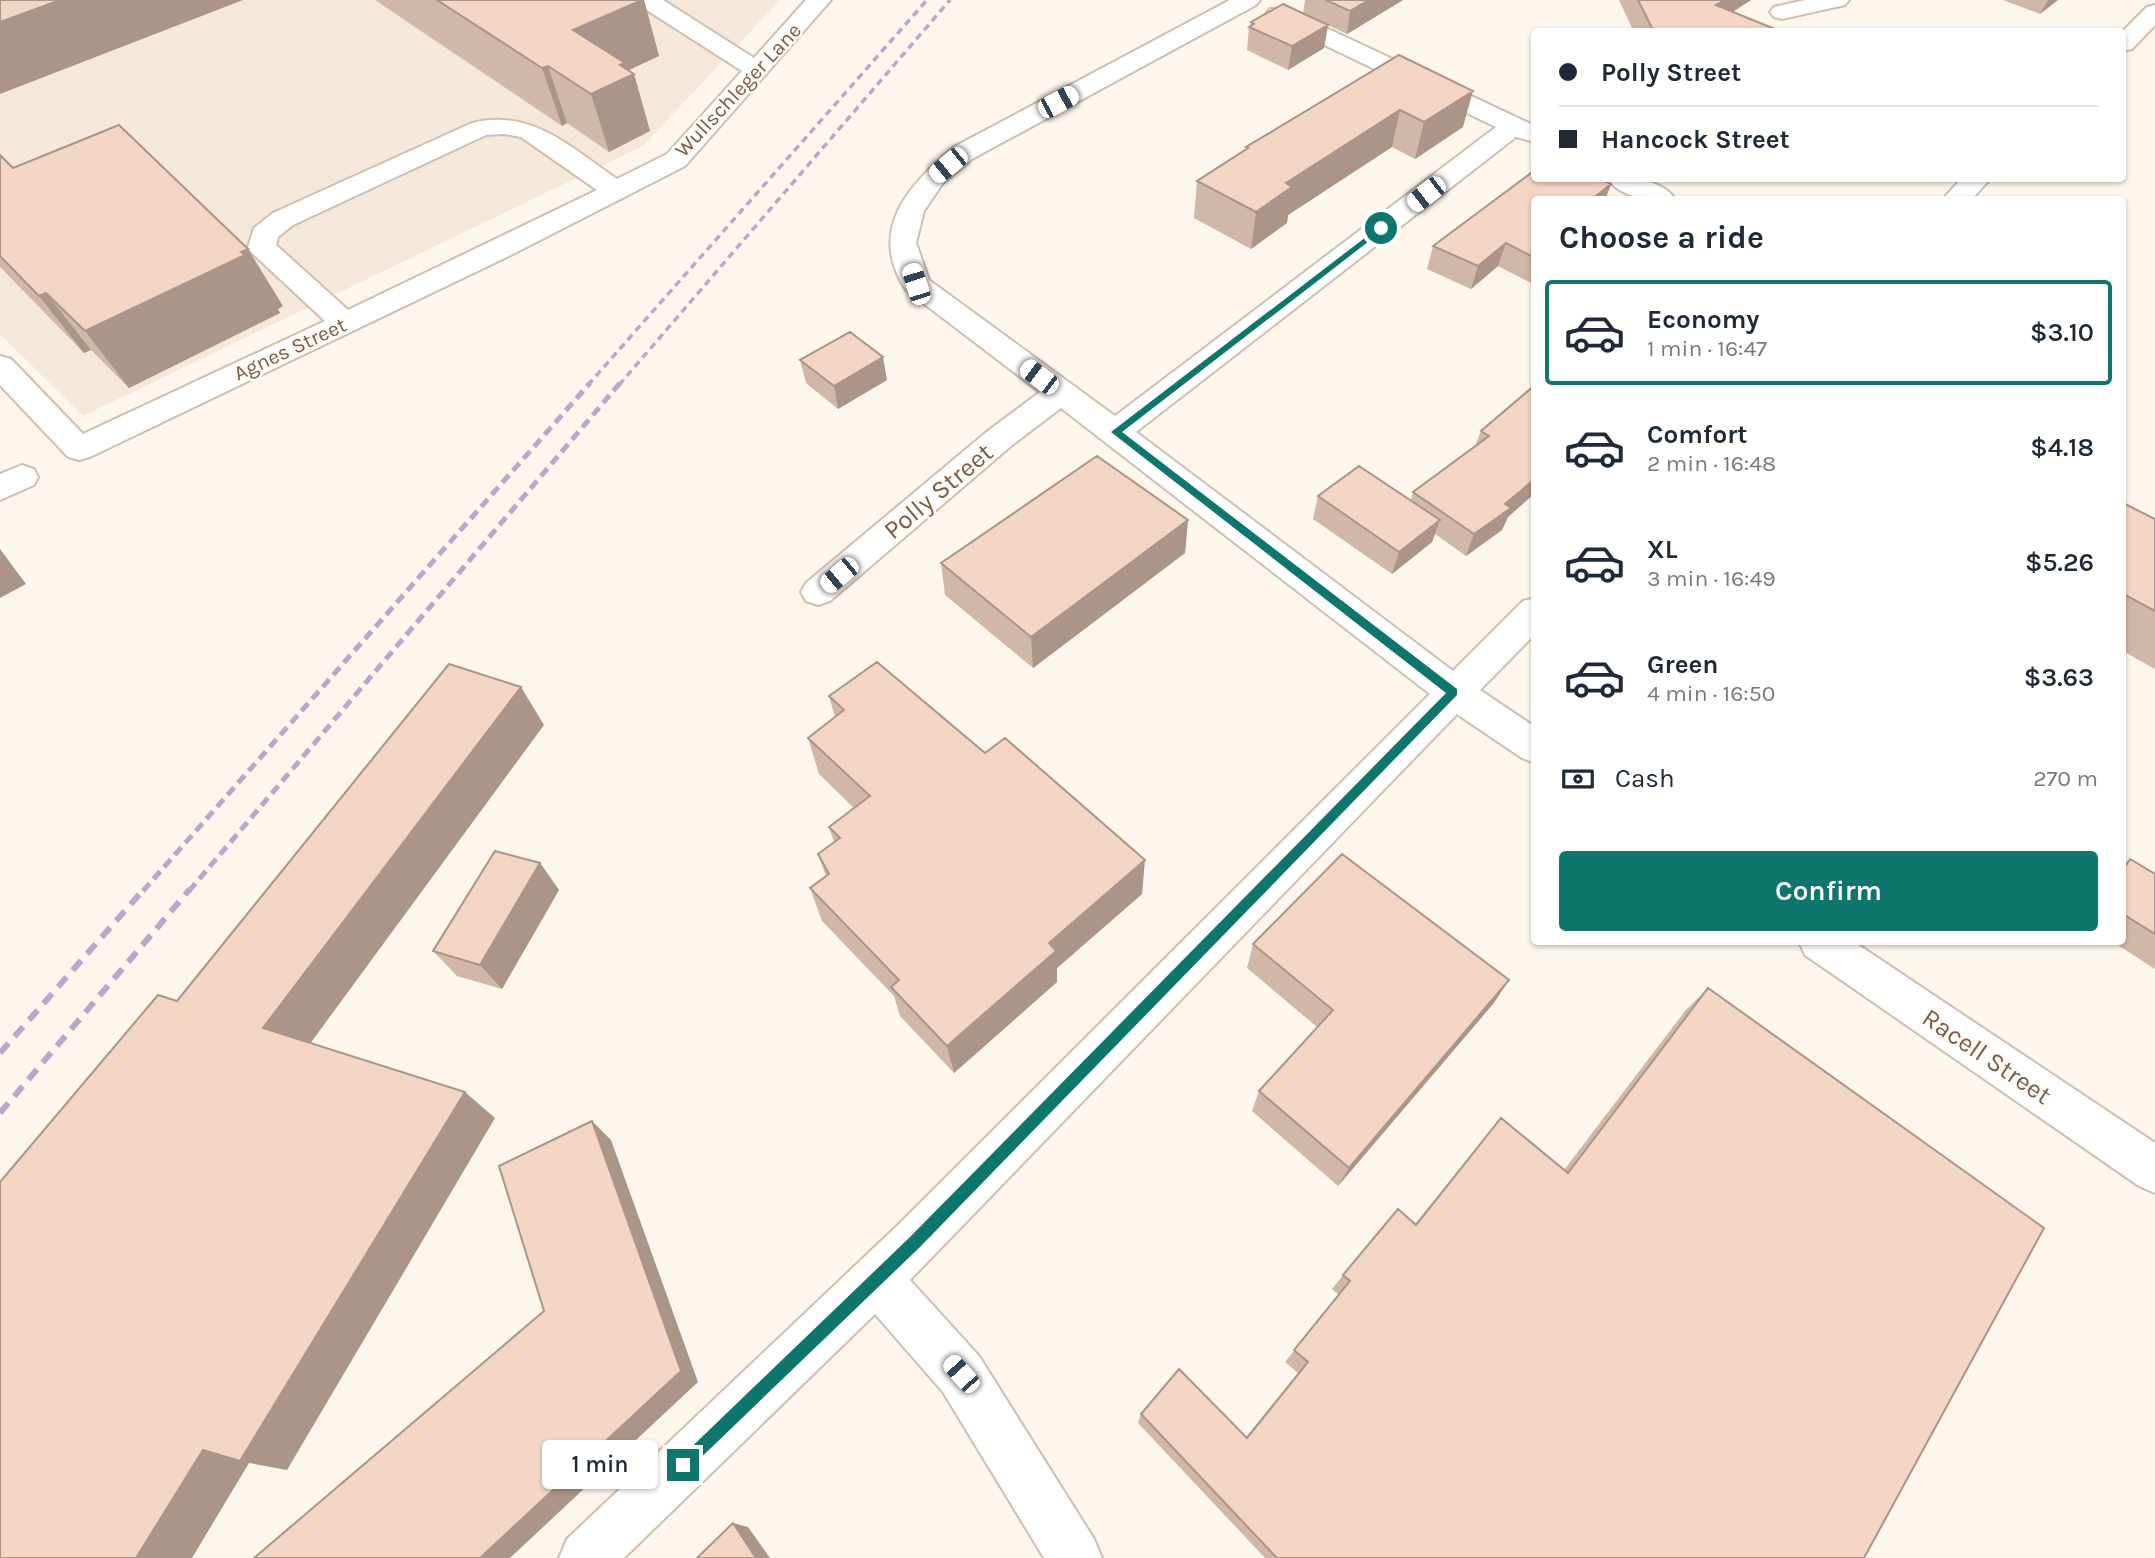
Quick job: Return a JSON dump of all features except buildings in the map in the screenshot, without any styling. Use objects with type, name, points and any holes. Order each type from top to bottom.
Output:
[{"type":"street","points":[[647,0],[757,71]]},
{"type":"street","name":"Wullschleger Lane","points":[[501,249],[676,160],[819,0]]},
{"type":"street","points":[[1115,432],[1525,131],[1249,0],[963,153],[933,177],[910,211],[902,243],[916,284],[1115,432],[1454,692],[1531,744]]},
{"type":"street","points":[[1782,12],[1837,0]]},
{"type":"street","points":[[2138,38],[2155,12]]},
{"type":"street","points":[[345,323],[262,247],[264,234],[283,219],[481,128],[504,126],[529,131],[615,190]]},
{"type":"street","points":[[1628,182],[1655,196]]},
{"type":"street","points":[[1959,196],[1974,182]]},
{"type":"street","name":"Agnes Street","points":[[0,366],[79,449],[501,249]]},
{"type":"street","name":"Polly Street","points":[[818,592],[1000,438],[1060,393]]},
{"type":"street","points":[[586,1558],[877,1279],[1531,615]]},
{"type":"street","name":"Racell Street","points":[[1823,945],[2155,1170]]},
{"type":"street","points":[[877,1279],[961,1374],[1075,1558]]},
{"type":"shaded area","points":[[0,0],[780,0],[643,146],[83,416],[0,334]]},
{"type":"railway","points":[[588,385],[927,0]]},
{"type":"railway","points":[[619,385],[950,0]]},
{"type":"railway","points":[[143,891],[590,383]]},
{"type":"railway","points":[[189,891],[620,383]]},
{"type":"railway","points":[[0,1053],[144,889]]},
{"type":"railway","points":[[0,1113],[190,889]]},
{"type":"route","points":[[683,1465],[915,1242],[1454,692],[1115,432],[1381,228]]}]
